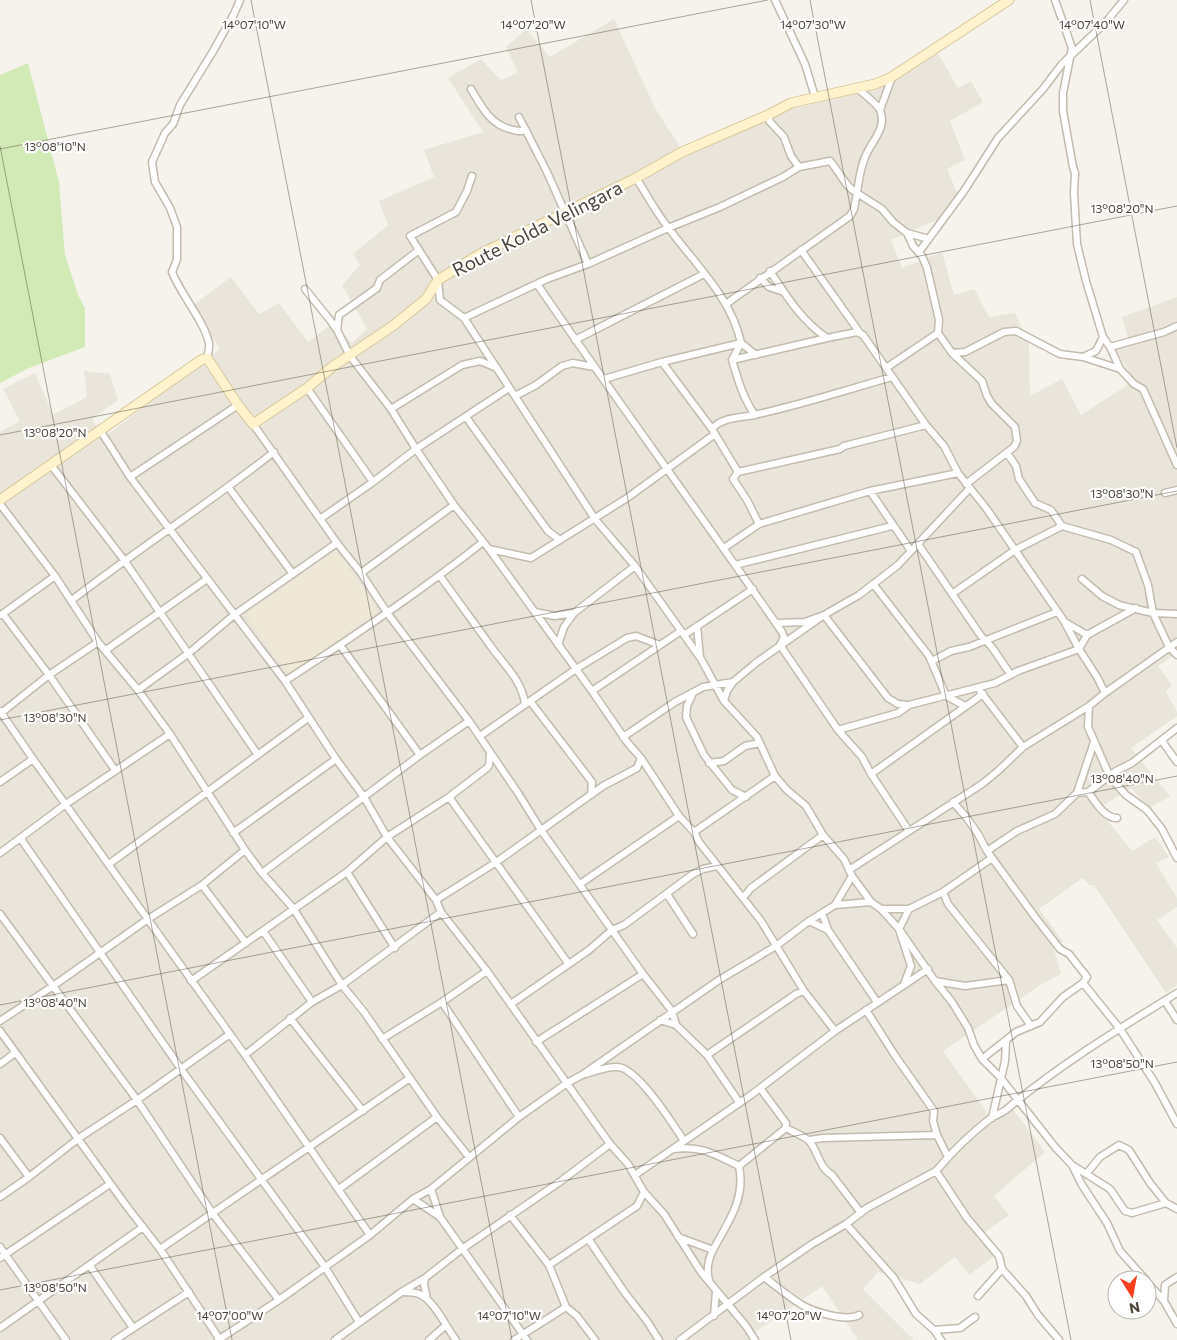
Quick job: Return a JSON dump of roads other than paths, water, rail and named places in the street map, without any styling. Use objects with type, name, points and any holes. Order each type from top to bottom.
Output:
[{"type":"main road","name":"Route Kolda Velingara","points":[[253,424],[307,388],[332,367],[413,310],[426,298],[438,280],[480,254],[636,178],[682,152],[768,115],[791,102],[875,84],[892,77],[1009,0]]},
{"type":"main road","points":[[0,502],[100,430],[206,358],[253,424]]},
{"type":"street","points":[[206,358],[209,344],[172,272],[177,259],[177,227],[170,208],[155,182],[152,162],[165,133],[173,124],[180,105],[212,53],[240,0]]},
{"type":"street","points":[[775,0],[805,64],[815,97]]},
{"type":"street","points":[[1055,0],[1072,48],[1063,93],[1063,111],[1073,168],[1076,173],[1074,193],[1078,244],[1086,281],[1103,337],[1120,369],[1134,384],[1143,389],[1177,465]]},
{"type":"street","points":[[919,252],[964,191],[998,138],[1043,89],[1062,64],[1124,0]]},
{"type":"street","points":[[726,304],[760,278],[850,216],[854,209],[860,175],[868,151],[878,136],[881,122],[880,110],[892,77]]},
{"type":"street","points":[[857,88],[880,110]]},
{"type":"street","points":[[471,89],[487,115],[496,122],[521,132],[526,130]]},
{"type":"street","points":[[768,115],[770,122],[784,137],[791,156],[799,167]]},
{"type":"street","points":[[519,117],[547,172],[588,264]]},
{"type":"street","points":[[464,318],[537,284],[720,207],[776,181],[799,167],[830,161],[851,190],[882,209],[907,234],[927,268],[939,320],[938,333],[952,353],[982,381],[992,404],[1015,427],[1017,441],[1014,447],[968,486],[898,565],[859,595],[824,615],[780,645],[732,682],[724,701]]},
{"type":"street","points":[[472,176],[467,191],[456,212],[410,236],[438,280],[440,300],[464,318],[595,519],[635,566],[700,658],[724,701],[747,725],[760,743],[775,776],[787,790],[806,806],[823,835],[844,859],[850,873],[871,902],[881,909],[899,929],[928,969],[934,981],[952,1002],[968,1028],[974,1046],[982,1059],[1000,1077],[1055,1148],[1072,1165],[1110,1189],[1125,1211],[1132,1214],[1166,1203]]},
{"type":"street","points":[[636,178],[668,228],[726,304],[736,323],[741,344],[756,355]]},
{"type":"street","points":[[907,234],[930,239]]},
{"type":"street","points":[[337,330],[339,315],[377,288],[380,280],[419,250]]},
{"type":"street","points":[[802,250],[926,425],[944,446],[958,472],[986,508],[1064,621],[1097,677],[1104,693]]},
{"type":"street","points":[[770,272],[804,320],[827,338]]},
{"type":"street","points":[[575,340],[704,274]]},
{"type":"street","points":[[760,278],[769,287],[784,292]]},
{"type":"street","points":[[537,284],[777,623],[784,637],[780,645]]},
{"type":"street","points":[[305,289],[337,330],[350,356],[391,409],[454,505],[489,549],[592,690],[624,737],[641,758],[679,816],[694,832],[717,866],[761,920],[804,991],[835,1031]]},
{"type":"street","points":[[1110,347],[1164,332],[1177,326]]},
{"type":"street","points":[[952,353],[965,352],[1004,332],[1016,331],[1060,354],[1083,357],[1120,369]]},
{"type":"street","points":[[732,360],[827,338],[860,333]]},
{"type":"street","points":[[886,368],[938,333]]},
{"type":"street","points":[[1083,357],[1096,351],[1103,337]]},
{"type":"street","points":[[741,344],[732,360],[739,386],[755,415]]},
{"type":"street","points":[[604,379],[662,362],[741,344]]},
{"type":"street","points":[[391,409],[462,364],[480,361],[498,368]]},
{"type":"street","points":[[662,362],[714,432],[738,472]]},
{"type":"street","points":[[514,396],[536,385],[562,366],[573,363],[594,367]]},
{"type":"street","points":[[489,549],[531,558],[595,519],[668,469],[714,432],[715,424],[755,415],[892,377]]},
{"type":"street","points":[[307,388],[372,482]]},
{"type":"street","points":[[320,519],[416,449],[509,388]]},
{"type":"street","points":[[130,478],[238,405]]},
{"type":"street","points":[[745,417],[748,405]]},
{"type":"street","points":[[466,417],[548,530],[560,540]]},
{"type":"street","points":[[253,424],[320,519],[361,573],[388,614],[480,736],[541,830],[643,974],[672,1011],[676,1025]]},
{"type":"street","points":[[759,524],[747,500],[733,479],[738,472],[840,449],[844,446],[926,425]]},
{"type":"street","points":[[100,430],[130,478],[171,529],[285,681],[308,718],[364,797],[387,837],[436,900],[441,912],[487,971],[610,1144],[628,1164],[644,1192],[664,1214],[716,1291],[746,1326],[755,1340]]},
{"type":"street","points":[[72,600],[124,560],[229,488],[274,452]]},
{"type":"street","points":[[1007,453],[1016,466],[1019,480],[1035,502],[1050,510],[1062,526],[1111,540],[1136,552],[1148,585],[1153,612],[1169,647],[1177,655]]},
{"type":"street","points":[[51,465],[124,560],[258,755]]},
{"type":"street","points":[[724,548],[759,524],[870,491],[958,472]]},
{"type":"street","points":[[229,488],[293,574]]},
{"type":"street","points":[[1165,493],[1177,490]]},
{"type":"street","points":[[870,491],[892,526],[911,551]]},
{"type":"street","points":[[0,502],[72,600],[98,642],[138,690],[170,734],[245,850],[293,908],[342,985],[437,1117],[469,1157]]},
{"type":"street","points":[[361,573],[454,505]]},
{"type":"street","points":[[736,566],[892,526]]},
{"type":"street","points":[[952,594],[1015,550],[1062,526]]},
{"type":"street","points":[[548,530],[550,545]]},
{"type":"street","points":[[285,681],[388,614],[483,542]]},
{"type":"street","points":[[138,690],[189,653],[234,615],[338,543]]},
{"type":"street","points":[[918,544],[981,636],[1011,675]]},
{"type":"street","points":[[558,645],[564,627],[574,612],[635,566]]},
{"type":"street","points":[[55,576],[2,615],[50,675],[115,770]]},
{"type":"street","points":[[440,576],[498,656],[509,668],[530,701],[592,782],[603,786]]},
{"type":"street","points":[[106,650],[207,579]]},
{"type":"street","points":[[1082,579],[1110,602],[1128,608],[1177,614]]},
{"type":"street","points":[[874,584],[932,662],[946,696],[966,706]]},
{"type":"street","points":[[592,690],[660,645],[697,626],[753,589]]},
{"type":"street","points":[[824,615],[888,698],[898,704],[909,705],[995,683],[1079,649],[1087,635],[1136,608]]},
{"type":"street","points":[[535,612],[555,616],[574,612]]},
{"type":"street","points":[[932,662],[951,651],[969,647],[1057,612]]},
{"type":"street","points":[[777,623],[805,622],[824,615]]},
{"type":"street","points":[[1064,621],[1087,635]]},
{"type":"street","points":[[697,626],[700,658]]},
{"type":"street","points":[[480,736],[576,669],[632,636],[660,645]]},
{"type":"street","points":[[98,642],[0,712],[191,982],[245,1055],[370,1235]]},
{"type":"street","points":[[835,905],[850,873],[909,831],[982,784],[1023,746],[1089,706],[1104,693],[1177,642]]},
{"type":"street","points":[[340,645],[420,755]]},
{"type":"street","points":[[780,645],[838,730],[862,757],[871,774],[909,831]]},
{"type":"street","points":[[624,737],[674,702],[703,687],[732,682]]},
{"type":"street","points":[[978,688],[1023,746]]},
{"type":"street","points":[[524,691],[530,701]]},
{"type":"street","points":[[693,693],[687,706],[686,717],[709,763],[717,770],[732,790],[746,797]]},
{"type":"street","points":[[871,774],[983,694]]},
{"type":"street","points":[[898,704],[898,713]]},
{"type":"street","points":[[838,730],[898,713],[909,705]]},
{"type":"street","points":[[1089,706],[1088,727],[1110,777],[1126,795],[1147,810],[1162,829],[1177,858]]},
{"type":"street","points":[[109,864],[308,718]]},
{"type":"street","points":[[262,872],[469,721]]},
{"type":"street","points":[[1077,793],[1088,792],[1116,771],[1132,763],[1177,728]]},
{"type":"street","points":[[0,853],[66,804],[170,734]]},
{"type":"street","points":[[1162,740],[1177,762]]},
{"type":"street","points":[[987,851],[1017,831],[1055,814],[1077,793],[1094,742]]},
{"type":"street","points":[[709,763],[720,762],[730,758],[745,746],[760,743]]},
{"type":"street","points":[[191,982],[346,872],[387,837],[449,797],[487,768],[490,754]]},
{"type":"street","points":[[436,900],[495,863],[603,786],[637,768],[641,758]]},
{"type":"street","points":[[0,782],[33,759]]},
{"type":"street","points":[[233,833],[336,759]]},
{"type":"street","points":[[717,770],[720,762]]},
{"type":"street","points":[[694,832],[775,776]]},
{"type":"street","points":[[591,795],[592,782]]},
{"type":"street","points":[[731,807],[732,790]]},
{"type":"street","points":[[1088,792],[1105,812],[1112,818],[1117,818]]},
{"type":"street","points":[[449,797],[568,963]]},
{"type":"street","points":[[953,802],[978,834],[987,851],[1035,917],[1060,949],[1069,954],[1087,977],[1083,983],[1063,997],[1040,1022],[1016,1032],[982,1059]]},
{"type":"street","points":[[580,884],[679,816]]},
{"type":"street","points":[[743,898],[751,888],[823,835]]},
{"type":"street","points":[[21,839],[99,954],[326,1267],[359,1322]]},
{"type":"street","points":[[0,1020],[54,986],[148,919],[202,885],[245,850]]},
{"type":"street","points":[[881,909],[909,909],[944,892],[952,884],[992,858]]},
{"type":"street","points":[[511,1004],[568,963],[590,950],[612,930],[624,925],[693,874],[703,869],[717,866]]},
{"type":"street","points":[[346,872],[395,948]]},
{"type":"street","points":[[202,885],[246,943]]},
{"type":"street","points":[[736,888],[751,888]]},
{"type":"street","points":[[944,892],[948,904],[1009,980],[1017,1006],[1031,1026]]},
{"type":"street","points":[[667,894],[693,934]]},
{"type":"street","points":[[0,1031],[79,1138],[110,1184],[160,1249],[219,1340],[370,1235],[413,1199],[431,1189],[519,1117],[672,1011],[776,946],[809,921],[835,905],[871,902]]},
{"type":"street","points":[[903,985],[911,966],[899,929],[909,909]]},
{"type":"street","points":[[245,1055],[290,1018],[395,948],[441,912]]},
{"type":"street","points":[[822,913],[828,930],[877,1002]]},
{"type":"street","points":[[0,914],[137,1100],[213,1214],[279,1300]]},
{"type":"street","points":[[809,921],[828,930]]},
{"type":"street","points":[[263,931],[312,1002]]},
{"type":"street","points":[[635,1175],[760,1088],[835,1031],[928,969]]},
{"type":"street","points":[[382,1039],[442,1002],[487,971]]},
{"type":"street","points":[[536,1042],[643,974]]},
{"type":"street","points":[[934,981],[965,986],[1009,980]]},
{"type":"street","points":[[1083,983],[1120,1029],[1155,1083],[1177,1124]]},
{"type":"street","points":[[707,1055],[796,994],[804,991]]},
{"type":"street","points":[[680,1340],[764,1277],[812,1244],[846,1224],[861,1212],[936,1171],[955,1148],[1017,1099],[1095,1043],[1177,993]]},
{"type":"street","points":[[1165,1001],[1177,1020]]},
{"type":"street","points":[[442,1002],[519,1117]]},
{"type":"street","points":[[866,1010],[934,1111],[933,1120],[937,1135],[948,1157]]},
{"type":"street","points":[[290,1018],[363,1111]]},
{"type":"street","points":[[660,1020],[676,1025],[707,1055],[739,1102]]},
{"type":"street","points":[[0,1197],[79,1138],[137,1100],[230,1034]]},
{"type":"street","points":[[992,1118],[1004,1061],[1006,1041]]},
{"type":"street","points":[[0,1064],[16,1054]]},
{"type":"street","points":[[582,1075],[618,1066],[631,1072],[658,1102],[684,1141]]},
{"type":"street","points":[[160,1249],[410,1078]]},
{"type":"street","points":[[760,1088],[786,1123],[786,1128]]},
{"type":"street","points":[[339,1189],[437,1117]]},
{"type":"street","points":[[786,1128],[809,1140],[817,1151],[826,1172],[832,1175],[861,1212]]},
{"type":"street","points":[[739,1166],[786,1128]]},
{"type":"street","points":[[809,1140],[937,1135]]},
{"type":"street","points":[[0,1138],[29,1177]]},
{"type":"street","points":[[335,1340],[425,1278],[462,1249],[561,1181],[610,1144]]},
{"type":"street","points":[[1087,1173],[1100,1157],[1119,1145],[1129,1150],[1166,1203],[1177,1209]]},
{"type":"street","points":[[672,1149],[690,1147],[712,1152],[739,1166],[741,1173],[739,1199],[708,1260],[707,1273],[709,1281]]},
{"type":"street","points":[[1072,1165],[1082,1185],[1107,1223],[1120,1251],[1136,1270]]},
{"type":"street","points":[[936,1171],[967,1218],[999,1256],[1002,1269],[1026,1296],[1038,1315],[1059,1340]]},
{"type":"street","points":[[3,1256],[110,1184]]},
{"type":"street","points":[[431,1189],[440,1217],[524,1337]]},
{"type":"street","points":[[638,1206],[644,1192]]},
{"type":"street","points":[[413,1199],[440,1217]]},
{"type":"street","points":[[549,1265],[638,1206],[655,1204]]},
{"type":"street","points":[[510,1215],[549,1265],[566,1307],[577,1316],[595,1340]]},
{"type":"street","points":[[846,1224],[894,1278],[916,1314],[934,1330],[940,1340]]},
{"type":"street","points":[[0,1328],[143,1227]]},
{"type":"street","points":[[678,1237],[713,1250]]},
{"type":"street","points":[[589,1240],[625,1293],[648,1321],[659,1340]]},
{"type":"street","points":[[0,1247],[3,1256],[66,1340]]},
{"type":"street","points":[[90,1266],[134,1328]]},
{"type":"street","points":[[978,1296],[1002,1269]]},
{"type":"street","points":[[764,1277],[810,1308],[839,1316],[855,1317],[859,1315]]},
{"type":"street","points":[[1164,1301],[1166,1285],[1177,1277]]},
{"type":"street","points":[[425,1278],[424,1284],[427,1299]]},
{"type":"street","points":[[714,1316],[716,1291]]},
{"type":"street","points":[[115,1340],[189,1292]]},
{"type":"street","points":[[403,1292],[418,1293],[427,1299],[456,1340]]},
{"type":"street","points":[[1157,1293],[1164,1301],[1177,1324]]},
{"type":"street","points":[[514,1340],[524,1337],[566,1307]]},
{"type":"street","points":[[934,1330],[960,1328],[975,1317]]},
{"type":"street","points":[[428,1340],[445,1326]]},
{"type":"street","points":[[746,1326],[749,1340]]}]
